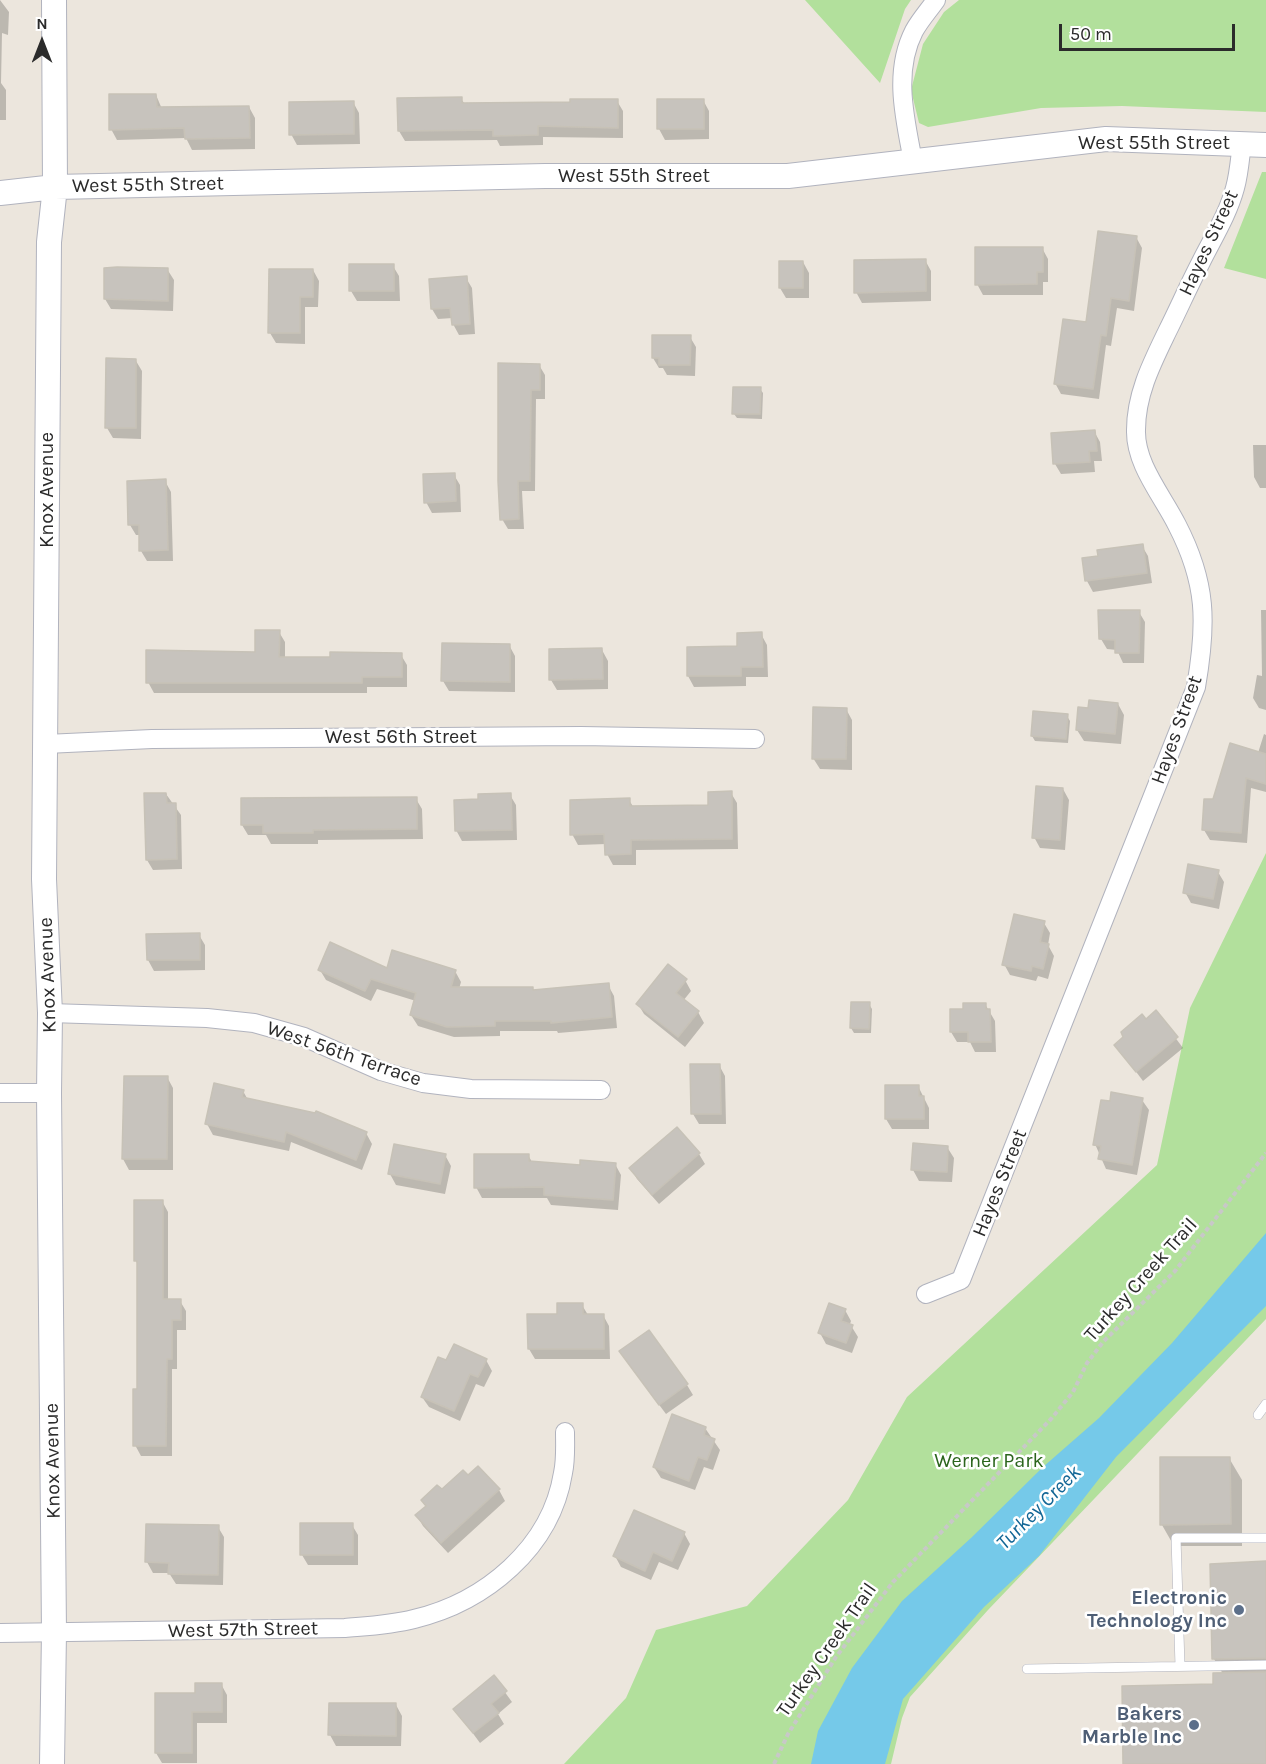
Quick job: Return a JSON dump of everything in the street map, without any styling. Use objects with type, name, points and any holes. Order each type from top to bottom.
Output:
[{"type":"street","name":"Knox Avenue","points":[[52,1764],[54,1632],[50,1013],[44,879],[49,242],[55,187],[54,0]]},
{"type":"street","points":[[913,161],[902,100],[904,63],[914,31],[936,0]]},
{"type":"street","name":"West 55th Street","points":[[0,193],[55,187],[545,176],[788,176],[1106,139],[1266,145]]},
{"type":"street","name":"Hayes Street","points":[[926,1294],[961,1280],[1196,687],[1204,618],[1200,585],[1181,533],[1145,470],[1136,432],[1138,400],[1148,372],[1218,230],[1235,190],[1242,143]]},
{"type":"street","name":"West 56th Street","points":[[46,744],[153,739],[581,736],[755,739]]},
{"type":"street","name":"West 56th Terrace","points":[[50,1013],[207,1018],[254,1023],[304,1037],[381,1071],[423,1083],[471,1089],[602,1090]]},
{"type":"street","points":[[0,1093],[49,1093]]},
{"type":"street","name":"West 57th Street","points":[[0,1633],[345,1628],[389,1624],[440,1611],[479,1592],[502,1576],[530,1548],[543,1530],[556,1502],[564,1473],[565,1432]]},
{"type":"lane","points":[[1258,1415],[1266,1404]]},
{"type":"lane","points":[[1180,1666],[1176,1538],[1266,1538]]},
{"type":"lane","points":[[1027,1669],[1266,1665]]},
{"type":"path","name":"Turkey Creek Trail","points":[[774,1764],[788,1734],[836,1657],[893,1582],[1051,1419],[1073,1392],[1087,1363],[1103,1342],[1175,1271],[1266,1154]]},
{"type":"green space","points":[[805,0],[911,0],[905,9],[880,83]]},
{"type":"green space","points":[[959,0],[1266,0],[1266,112],[1122,106],[1041,108],[928,127],[919,123],[911,90],[923,44],[944,12]]},
{"type":"green space","points":[[1262,172],[1266,172],[1266,279],[1224,268]]},
{"type":"green space","name":"Werner Park","points":[[1266,853],[1266,1319],[988,1610],[910,1697],[902,1718],[891,1764],[564,1764],[626,1698],[656,1630],[747,1606],[848,1500],[907,1397],[1157,1165],[1190,1008]]},
{"type":"water","name":"Turkey Creek","points":[[1266,1233],[1266,1306],[1116,1457],[1039,1556],[984,1607],[903,1699],[885,1764],[811,1764],[818,1731],[852,1668],[902,1601],[971,1538],[1043,1467],[1099,1418],[1172,1343]]},
{"type":"building","points":[[109,94],[156,94],[157,107],[249,106],[250,138],[185,139],[184,128],[109,130]]},
{"type":"building","points":[[462,97],[462,103],[618,99],[618,128],[538,126],[538,135],[493,136],[493,130],[398,131],[397,98]]},
{"type":"building","points":[[657,99],[704,99],[704,129],[657,129]]},
{"type":"building","points":[[354,101],[354,134],[289,135],[289,102]]},
{"type":"building","points":[[1098,231],[1137,236],[1129,301],[1111,298],[1106,336],[1101,335],[1093,389],[1054,384],[1063,319],[1086,322]]},
{"type":"building","points":[[975,247],[1043,247],[1043,272],[1037,272],[1037,284],[975,285]]},
{"type":"building","points":[[926,259],[926,291],[854,293],[854,260]]},
{"type":"building","points":[[779,261],[803,261],[803,288],[779,288]]},
{"type":"building","points":[[349,264],[394,264],[394,291],[349,291]]},
{"type":"building","points":[[104,268],[168,268],[168,301],[104,299]]},
{"type":"building","points":[[269,269],[313,269],[313,297],[300,297],[300,333],[268,333]]},
{"type":"building","points":[[467,276],[470,324],[452,325],[450,308],[431,309],[429,279]]},
{"type":"building","points":[[652,335],[691,335],[690,365],[659,365],[659,358],[652,358]]},
{"type":"building","points":[[106,358],[136,359],[136,428],[105,428]]},
{"type":"building","points":[[498,363],[540,364],[540,390],[531,390],[530,481],[518,481],[519,519],[500,520]]},
{"type":"building","points":[[733,387],[761,387],[760,414],[732,414]]},
{"type":"building","points":[[1095,430],[1097,451],[1089,451],[1090,462],[1053,464],[1051,433]]},
{"type":"building","points":[[455,473],[456,501],[424,503],[423,474]]},
{"type":"building","points":[[166,479],[168,550],[139,551],[139,525],[128,525],[127,481]]},
{"type":"building","points":[[1143,544],[1147,573],[1085,581],[1082,558],[1098,556],[1097,550]]},
{"type":"building","points":[[1098,610],[1140,610],[1139,653],[1115,653],[1115,640],[1099,639]]},
{"type":"building","points":[[255,630],[280,630],[279,657],[330,657],[330,652],[402,653],[402,677],[362,677],[362,683],[146,683],[146,650],[255,652]]},
{"type":"building","points":[[762,632],[763,667],[741,667],[741,676],[687,676],[687,647],[737,646],[737,633]]},
{"type":"building","points":[[442,643],[510,644],[510,682],[441,681]]},
{"type":"building","points":[[602,648],[603,679],[549,680],[549,649]]},
{"type":"building","points":[[1089,700],[1118,703],[1115,734],[1076,730],[1078,707],[1088,708]]},
{"type":"building","points":[[813,707],[847,708],[846,759],[812,759]]},
{"type":"building","points":[[1033,711],[1068,714],[1066,739],[1031,736]]},
{"type":"building","points":[[1230,743],[1266,754],[1266,784],[1246,778],[1241,833],[1202,830],[1204,799],[1213,799]]},
{"type":"building","points":[[1036,786],[1063,788],[1060,840],[1032,838]]},
{"type":"building","points":[[732,791],[732,839],[631,840],[631,854],[605,855],[604,834],[570,835],[570,800],[630,798],[630,806],[708,805],[708,792]]},
{"type":"building","points":[[144,793],[166,793],[167,803],[176,803],[177,859],[146,860]]},
{"type":"building","points":[[511,793],[512,830],[455,831],[454,800],[478,799],[478,794]]},
{"type":"building","points":[[417,797],[417,829],[263,833],[263,825],[241,825],[241,798]]},
{"type":"building","points":[[1188,864],[1219,870],[1213,899],[1183,893]]},
{"type":"building","points":[[1014,914],[1045,921],[1040,942],[1049,944],[1043,969],[1032,966],[1031,971],[1002,965]]},
{"type":"building","points":[[200,933],[200,960],[147,960],[146,934]]},
{"type":"building","points":[[330,942],[387,968],[392,950],[456,970],[451,987],[533,987],[533,990],[609,983],[612,1017],[551,1023],[551,1021],[495,1021],[495,1026],[447,1027],[410,1015],[416,993],[371,979],[365,991],[318,970]]},
{"type":"building","points":[[668,964],[687,979],[676,993],[699,1011],[678,1037],[636,1004]]},
{"type":"building","points":[[851,1002],[870,1002],[869,1029],[850,1028]]},
{"type":"building","points":[[963,1003],[986,1003],[986,1009],[990,1009],[991,1042],[968,1042],[968,1032],[950,1032],[950,1009],[963,1009]]},
{"type":"building","points":[[1156,1010],[1178,1037],[1136,1072],[1114,1045],[1123,1037],[1121,1032],[1142,1014],[1146,1019]]},
{"type":"building","points":[[690,1064],[720,1064],[721,1114],[691,1114]]},
{"type":"building","points":[[124,1076],[168,1076],[167,1159],[122,1159]]},
{"type":"building","points":[[214,1083],[244,1090],[242,1097],[315,1113],[316,1111],[367,1132],[356,1160],[286,1132],[284,1142],[205,1124]]},
{"type":"building","points":[[885,1085],[919,1085],[919,1096],[924,1096],[924,1119],[885,1119]]},
{"type":"building","points":[[1111,1092],[1143,1098],[1132,1165],[1098,1159],[1101,1146],[1093,1145],[1101,1100],[1110,1101]]},
{"type":"building","points":[[677,1127],[700,1153],[652,1195],[629,1168]]},
{"type":"building","points":[[913,1143],[948,1146],[947,1172],[911,1170]]},
{"type":"building","points":[[394,1144],[446,1154],[440,1184],[388,1174]]},
{"type":"building","points":[[474,1154],[529,1154],[529,1161],[580,1165],[580,1160],[616,1163],[613,1200],[544,1195],[544,1187],[474,1188]]},
{"type":"building","points":[[134,1200],[163,1200],[163,1299],[181,1299],[181,1320],[172,1320],[172,1359],[167,1359],[166,1446],[133,1446],[133,1389],[137,1389],[137,1261],[134,1261]]},
{"type":"building","points":[[557,1303],[583,1303],[583,1314],[604,1314],[604,1349],[528,1349],[527,1314],[557,1314]]},
{"type":"building","points":[[829,1303],[846,1309],[841,1321],[853,1325],[846,1343],[818,1333]]},
{"type":"building","points":[[649,1330],[688,1384],[659,1405],[619,1351]]},
{"type":"building","points":[[454,1344],[487,1359],[478,1377],[470,1374],[454,1411],[421,1397],[438,1357],[446,1360]]},
{"type":"building","points":[[672,1414],[706,1427],[704,1435],[715,1439],[707,1460],[698,1457],[689,1481],[653,1467]]},
{"type":"building","points":[[1160,1457],[1230,1457],[1231,1524],[1160,1525]]},
{"type":"building","points":[[478,1466],[500,1489],[441,1543],[415,1515],[426,1506],[421,1500],[437,1485],[442,1489],[463,1470],[468,1475]]},
{"type":"building","points":[[634,1510],[685,1532],[672,1561],[653,1552],[645,1571],[613,1556]]},
{"type":"building","points":[[300,1523],[353,1523],[353,1555],[300,1555]]},
{"type":"building","points":[[146,1524],[219,1525],[218,1575],[168,1574],[169,1563],[145,1562]]},
{"type":"building","name":"Electronic Technology Inc","points":[[1266,1561],[1266,1658],[1212,1659],[1210,1564]]},
{"type":"building","name":"Bakers Marble Inc","points":[[1266,1672],[1266,1764],[1123,1764],[1122,1686],[1213,1684],[1213,1673]]},
{"type":"building","points":[[494,1675],[507,1691],[491,1704],[499,1713],[473,1733],[453,1709]]},
{"type":"building","points":[[195,1683],[222,1683],[222,1712],[192,1712],[192,1753],[155,1753],[155,1693],[195,1693]]},
{"type":"building","points":[[329,1703],[396,1703],[396,1736],[328,1735]]},
{"type":"place","name":"Electronic Technology Inc","points":[[1239,1610]]},
{"type":"place","name":"Bakers Marble Inc","points":[[1194,1725]]}]
